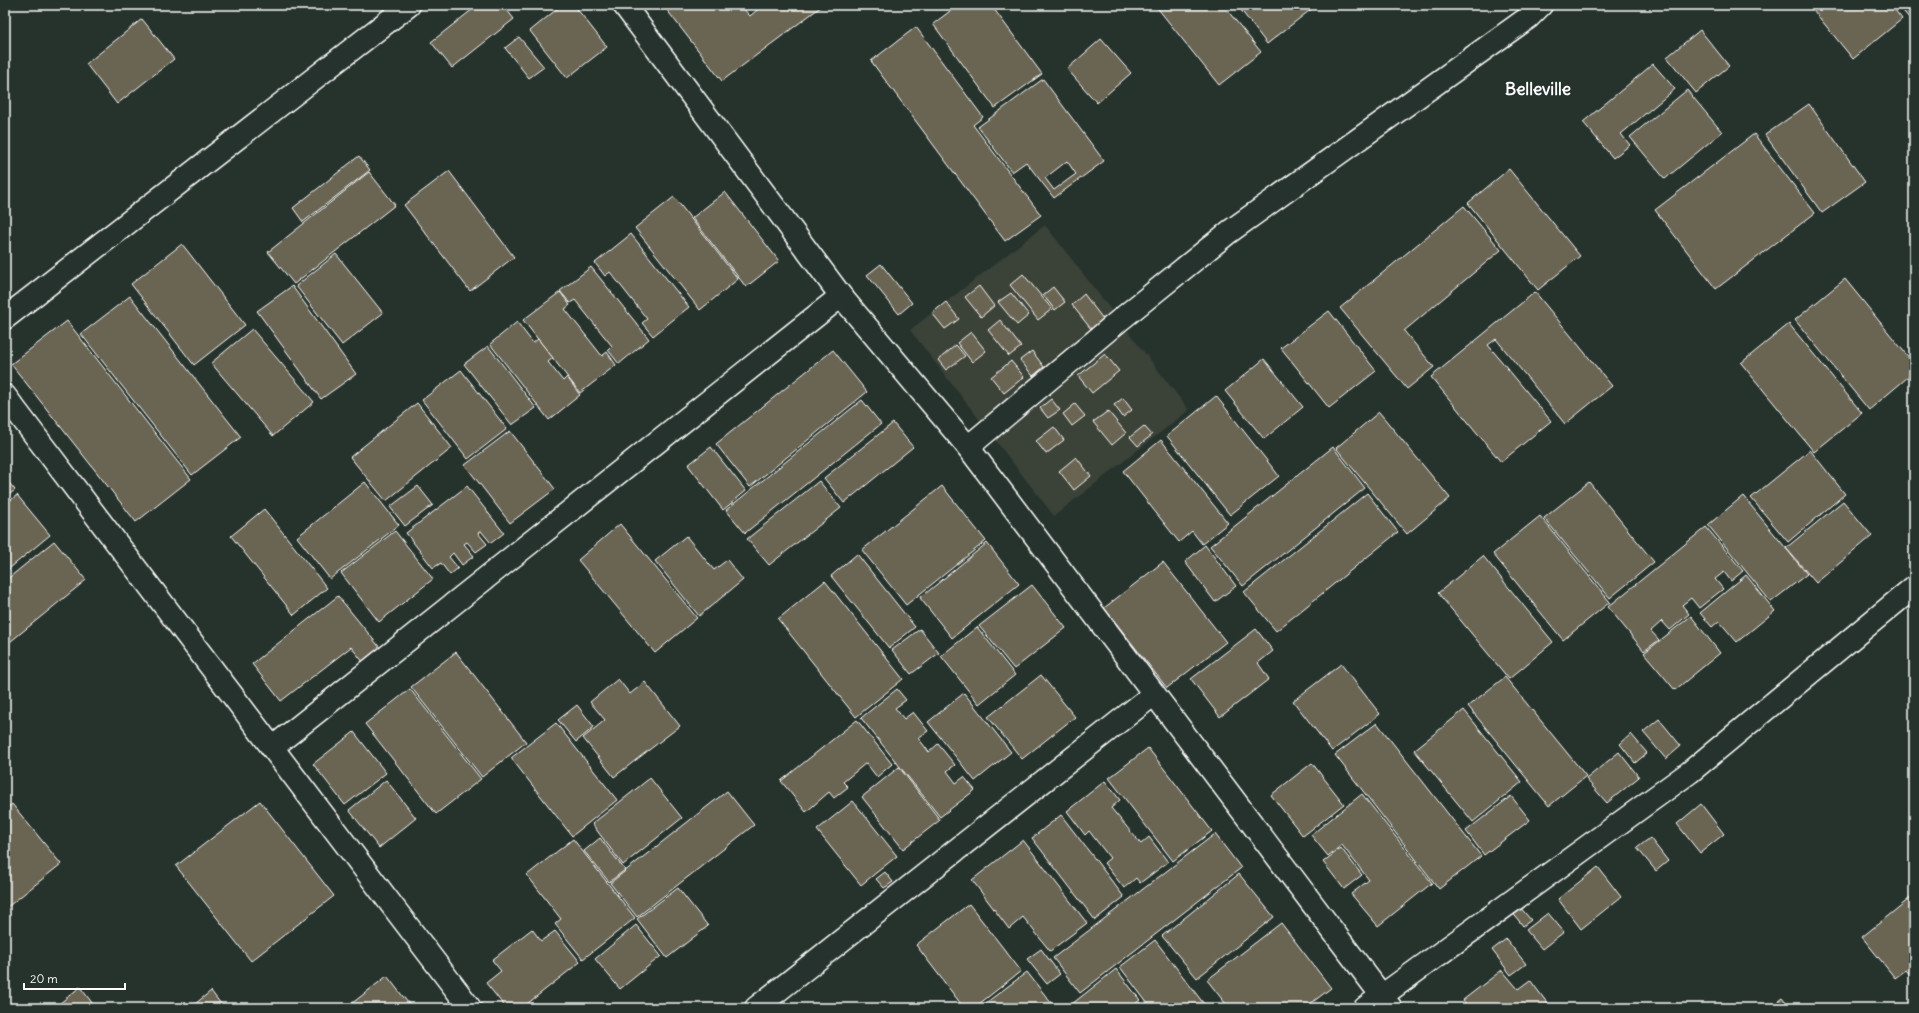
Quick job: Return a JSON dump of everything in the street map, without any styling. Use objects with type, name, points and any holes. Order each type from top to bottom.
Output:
[{"type":"street","points":[[5,318],[409,5]]},
{"type":"street","points":[[624,5],[842,296],[968,447],[1154,694],[1379,1004],[1690,772],[1914,587]]},
{"type":"street","points":[[968,447],[1120,320],[1229,232],[1529,17],[1541,5]]},
{"type":"street","points":[[273,747],[842,296]]},
{"type":"street","points":[[5,396],[470,1008]]},
{"type":"street","points":[[756,1008],[1154,694]]},
{"type":"shaded area","points":[[1045,225],[1189,410],[1054,516],[910,330]]},
{"type":"building","points":[[478,5],[503,5],[514,19],[452,68],[431,42]]},
{"type":"building","points":[[562,5],[574,5],[607,47],[567,78],[530,31]]},
{"type":"building","points":[[663,5],[740,5],[750,16],[763,5],[822,6],[722,81]]},
{"type":"building","points":[[958,5],[991,5],[1042,74],[995,108],[933,24]]},
{"type":"building","points":[[1155,5],[1223,5],[1261,52],[1219,85]]},
{"type":"building","points":[[1237,5],[1312,5],[1314,7],[1267,44]]},
{"type":"building","points":[[1809,5],[1891,5],[1902,19],[1853,59]]},
{"type":"building","points":[[1898,5],[1914,5],[1914,16],[1910,19]]},
{"type":"building","points":[[142,19],[174,59],[117,104],[86,64]]},
{"type":"building","points":[[916,27],[983,117],[973,125],[1041,215],[1005,241],[871,61]]},
{"type":"building","points":[[1700,30],[1729,66],[1696,93],[1667,57]]},
{"type":"building","points":[[519,37],[544,67],[529,78],[505,48]]},
{"type":"building","points":[[1101,39],[1131,73],[1097,103],[1067,69]]},
{"type":"building","points":[[1653,64],[1675,89],[1621,134],[1630,145],[1613,158],[1583,122]]},
{"type":"building","points":[[1043,79],[1104,161],[1054,198],[1026,162],[1012,172],[978,127]],"holes":[[[1067,161],[1076,174],[1054,190],[1045,178]]]},
{"type":"building","points":[[1687,90],[1722,132],[1665,179],[1630,137]]},
{"type":"building","points":[[1809,104],[1865,182],[1822,213],[1765,135]]},
{"type":"building","points":[[1754,134],[1815,213],[1716,289],[1655,210]]},
{"type":"building","points":[[359,156],[370,170],[303,222],[293,208]]},
{"type":"building","points":[[1509,169],[1580,256],[1538,290],[1468,203]]},
{"type":"building","points":[[449,171],[514,257],[470,291],[404,205]]},
{"type":"building","points":[[369,172],[395,205],[294,284],[268,252]]},
{"type":"building","points":[[725,192],[779,261],[746,287],[692,218]]},
{"type":"building","points":[[674,197],[738,279],[700,310],[635,228]]},
{"type":"building","points":[[1464,206],[1501,250],[1404,331],[1434,367],[1407,389],[1340,308]]},
{"type":"building","points":[[631,234],[689,307],[653,336],[642,323],[647,319],[610,272],[605,276],[595,263]]},
{"type":"building","points":[[182,244],[245,325],[194,365],[131,284]]},
{"type":"building","points":[[336,254],[383,313],[342,345],[296,286]]},
{"type":"building","points":[[881,264],[912,303],[899,314],[867,275]]},
{"type":"building","points":[[591,267],[649,339],[619,364],[608,350],[612,346],[575,300],[570,303],[560,291]]},
{"type":"building","points":[[1023,274],[1052,309],[1038,320],[1010,285]]},
{"type":"building","points":[[1845,279],[1914,364],[1914,372],[1869,410],[1795,320]]},
{"type":"building","points":[[292,286],[356,374],[321,399],[257,311]]},
{"type":"building","points":[[979,286],[994,306],[981,317],[965,297]]},
{"type":"building","points":[[1053,287],[1065,302],[1055,310],[1043,295]]},
{"type":"building","points":[[560,292],[570,305],[565,309],[602,356],[607,352],[616,365],[580,393],[523,320]]},
{"type":"building","points":[[1535,292],[1612,386],[1565,424],[1496,339],[1488,345],[1551,421],[1501,462],[1431,377]]},
{"type":"building","points":[[1011,293],[1029,315],[1017,325],[998,302]]},
{"type":"building","points":[[1084,294],[1103,319],[1091,329],[1072,305]]},
{"type":"building","points":[[130,296],[241,437],[192,475],[81,334]]},
{"type":"building","points":[[946,302],[959,319],[945,329],[932,313]]},
{"type":"building","points":[[1329,311],[1376,371],[1329,408],[1281,348]]},
{"type":"building","points":[[1000,320],[1021,347],[1009,356],[988,330]]},
{"type":"building","points":[[67,321],[191,479],[136,522],[11,364]]},
{"type":"building","points":[[517,322],[533,343],[538,339],[553,358],[548,362],[563,381],[567,377],[580,395],[549,420],[490,344]]},
{"type":"building","points":[[1789,324],[1862,413],[1814,452],[1741,363]]},
{"type":"building","points":[[252,329],[314,402],[273,436],[211,363]]},
{"type":"building","points":[[971,332],[986,351],[972,362],[957,343]]},
{"type":"building","points":[[956,345],[965,356],[946,370],[938,360]]},
{"type":"building","points":[[488,346],[536,408],[512,425],[464,364]]},
{"type":"building","points":[[833,350],[867,392],[750,487],[716,444]]},
{"type":"building","points":[[1032,351],[1044,367],[1033,376],[1020,360]]},
{"type":"building","points":[[1105,354],[1119,371],[1092,393],[1078,376]]},
{"type":"building","points":[[1264,359],[1303,407],[1264,439],[1225,391]]},
{"type":"building","points":[[1011,361],[1024,377],[1004,393],[991,377]]},
{"type":"building","points":[[461,370],[507,429],[468,459],[422,400]]},
{"type":"building","points":[[1216,396],[1279,476],[1230,515],[1167,436]]},
{"type":"building","points":[[1123,398],[1132,410],[1123,417],[1114,405]]},
{"type":"building","points":[[1051,399],[1060,410],[1048,418],[1040,408]]},
{"type":"building","points":[[862,400],[881,424],[745,533],[726,510]]},
{"type":"building","points":[[417,403],[452,448],[386,501],[350,457]]},
{"type":"building","points":[[1075,404],[1085,416],[1072,426],[1063,414]]},
{"type":"building","points":[[1108,411],[1126,433],[1112,445],[1093,422]]},
{"type":"building","points":[[1379,412],[1450,498],[1407,534],[1336,448]]},
{"type":"building","points":[[893,423],[913,447],[844,503],[824,478]]},
{"type":"building","points":[[1144,426],[1152,435],[1138,446],[1130,437]]},
{"type":"building","points":[[1054,427],[1064,440],[1046,454],[1036,441]]},
{"type":"building","points":[[510,431],[555,489],[510,523],[465,465]]},
{"type":"building","points":[[1161,440],[1228,523],[1202,544],[1192,531],[1179,542],[1123,471]]},
{"type":"building","points":[[711,447],[746,491],[723,510],[688,465]]},
{"type":"building","points":[[1333,447],[1365,488],[1243,586],[1210,546]]},
{"type":"building","points":[[1810,450],[1845,494],[1788,542],[1751,498]]},
{"type":"building","points":[[1076,457],[1091,476],[1074,490],[1059,471]]},
{"type":"building","points":[[5,478],[15,490],[5,498]]},
{"type":"building","points":[[819,481],[841,508],[769,565],[747,539]]},
{"type":"building","points":[[365,482],[399,525],[330,579],[297,537]]},
{"type":"building","points":[[1589,482],[1654,562],[1610,598],[1544,518]]},
{"type":"building","points":[[418,486],[433,505],[405,526],[390,507]]},
{"type":"building","points":[[467,486],[504,533],[491,543],[481,531],[478,533],[487,544],[476,552],[467,542],[464,544],[474,556],[462,565],[453,553],[449,557],[458,568],[450,575],[441,563],[433,568],[406,533]]},
{"type":"building","points":[[942,486],[986,541],[906,605],[862,550]]},
{"type":"building","points":[[1367,493],[1398,532],[1276,631],[1244,592]]},
{"type":"building","points":[[17,495],[50,535],[5,572],[5,505]]},
{"type":"building","points":[[1743,496],[1807,574],[1771,602],[1708,525]]},
{"type":"building","points":[[1843,501],[1872,536],[1816,583],[1786,548]]},
{"type":"building","points":[[264,509],[327,588],[294,615],[231,536]]},
{"type":"building","points":[[1540,516],[1610,602],[1563,640],[1493,554]]},
{"type":"building","points":[[620,524],[697,618],[655,653],[578,560]]},
{"type":"building","points":[[1706,527],[1743,571],[1731,581],[1724,572],[1715,579],[1723,589],[1699,608],[1691,598],[1682,605],[1689,614],[1670,630],[1662,621],[1651,631],[1659,640],[1644,651],[1608,607]]},
{"type":"building","points":[[395,531],[433,579],[379,622],[341,573]]},
{"type":"building","points":[[686,536],[714,570],[727,560],[743,580],[699,616],[655,561]]},
{"type":"building","points":[[54,541],[86,580],[5,646],[5,581]]},
{"type":"building","points":[[987,543],[1019,584],[952,638],[920,598]]},
{"type":"building","points":[[1205,545],[1236,586],[1215,602],[1185,562]]},
{"type":"building","points":[[857,554],[915,627],[889,648],[831,576]]},
{"type":"building","points":[[1483,556],[1553,642],[1509,679],[1438,593]]},
{"type":"building","points":[[1163,562],[1226,642],[1167,688],[1104,608]]},
{"type":"building","points":[[1746,575],[1775,611],[1737,642],[1719,621],[1712,627],[1700,613]]},
{"type":"building","points":[[825,581],[903,679],[856,717],[778,619]]},
{"type":"building","points":[[1032,585],[1066,628],[1014,669],[979,626]]},
{"type":"building","points":[[338,596],[381,649],[364,663],[351,647],[281,701],[252,664]]},
{"type":"building","points":[[1691,616],[1720,653],[1675,690],[1644,653]]},
{"type":"building","points":[[977,627],[1015,675],[979,704],[941,656]]},
{"type":"building","points":[[920,629],[939,653],[911,674],[892,650]]},
{"type":"building","points":[[1256,629],[1273,651],[1258,663],[1269,679],[1220,717],[1191,679]]},
{"type":"building","points":[[456,652],[526,742],[482,777],[411,687]]},
{"type":"building","points":[[1341,664],[1380,714],[1332,751],[1293,701]]},
{"type":"building","points":[[1041,675],[1075,717],[1022,759],[988,717]]},
{"type":"building","points":[[1505,677],[1586,776],[1549,806],[1468,706]]},
{"type":"building","points":[[618,679],[630,694],[645,682],[680,726],[614,777],[583,738],[605,720],[590,702]]},
{"type":"building","points":[[410,689],[481,779],[436,814],[365,724]]},
{"type":"building","points":[[897,689],[906,700],[895,708],[904,719],[913,712],[928,731],[918,738],[929,752],[938,744],[955,765],[947,771],[956,783],[964,777],[975,790],[940,817],[861,718]]},
{"type":"building","points":[[964,693],[1011,752],[975,781],[928,722]]},
{"type":"building","points":[[577,705],[594,727],[576,742],[558,720]]},
{"type":"building","points":[[1464,710],[1522,782],[1473,822],[1414,750]]},
{"type":"building","points":[[1659,719],[1681,746],[1666,759],[1643,732]]},
{"type":"building","points":[[857,720],[892,764],[877,777],[866,763],[843,782],[848,787],[834,798],[829,792],[806,812],[781,781]]},
{"type":"building","points":[[556,723],[617,800],[572,836],[511,758]]},
{"type":"building","points":[[1377,723],[1481,856],[1439,889],[1335,755]]},
{"type":"building","points":[[354,732],[386,773],[345,805],[313,764]]},
{"type":"building","points":[[1631,734],[1647,753],[1635,763],[1620,744]]},
{"type":"building","points":[[1148,748],[1212,831],[1173,861],[1109,778]]},
{"type":"building","points":[[1619,752],[1639,777],[1607,803],[1586,779]]},
{"type":"building","points":[[1312,763],[1344,804],[1303,836],[1271,795]]},
{"type":"building","points":[[899,767],[940,820],[903,849],[862,797]]},
{"type":"building","points":[[650,778],[682,818],[623,865],[592,824]]},
{"type":"building","points":[[386,780],[416,818],[379,848],[349,810]]},
{"type":"building","points":[[1105,781],[1120,800],[1111,808],[1141,844],[1149,837],[1168,862],[1140,883],[1136,878],[1124,888],[1104,863],[1110,858],[1089,831],[1085,835],[1067,811]]},
{"type":"building","points":[[727,791],[754,825],[637,917],[610,883]]},
{"type":"building","points":[[1362,794],[1432,883],[1378,926],[1351,894],[1369,880],[1342,845],[1328,856],[1311,835]]},
{"type":"building","points":[[1511,796],[1530,820],[1484,855],[1466,831]]},
{"type":"building","points":[[260,801],[334,896],[251,961],[176,866]]},
{"type":"building","points":[[853,801],[897,856],[861,885],[817,830]]},
{"type":"building","points":[[12,804],[61,864],[5,909],[5,810]]},
{"type":"building","points":[[1701,804],[1724,834],[1700,853],[1677,824]]},
{"type":"building","points":[[1061,815],[1124,897],[1095,920],[1032,838]]},
{"type":"building","points":[[1215,834],[1241,868],[1080,993],[1053,958]]},
{"type":"building","points":[[600,838],[625,870],[609,882],[584,851]]},
{"type":"building","points":[[1650,838],[1668,861],[1656,871],[1637,848]]},
{"type":"building","points":[[573,839],[635,918],[583,959],[555,924],[561,919],[527,875]]},
{"type":"building","points":[[1023,840],[1087,923],[1050,951],[1023,917],[1009,929],[972,880]]},
{"type":"building","points":[[1341,848],[1362,875],[1344,889],[1323,862]]},
{"type":"building","points":[[1598,867],[1621,897],[1581,929],[1558,899]]},
{"type":"building","points":[[885,872],[893,882],[884,888],[876,879]]},
{"type":"building","points":[[1239,874],[1274,917],[1197,978],[1162,936]]},
{"type":"building","points":[[678,888],[708,926],[667,958],[637,919]]},
{"type":"building","points":[[1914,895],[1914,980],[1906,970],[1895,978],[1862,937]]},
{"type":"building","points":[[969,904],[1021,971],[974,1008],[964,1008],[916,945]]},
{"type":"building","points":[[1519,906],[1531,920],[1523,926],[1512,912]]},
{"type":"building","points":[[1548,913],[1564,932],[1542,949],[1526,930]]},
{"type":"building","points":[[1281,923],[1331,988],[1305,1008],[1229,1008],[1207,980]]},
{"type":"building","points":[[636,925],[661,956],[620,989],[595,959]]},
{"type":"building","points":[[532,929],[541,941],[555,931],[580,962],[522,1008],[506,1008],[486,983],[501,971],[492,960]]},
{"type":"building","points":[[1506,939],[1526,964],[1511,975],[1492,950]]},
{"type":"building","points":[[1155,940],[1207,1008],[1151,1008],[1120,967]]},
{"type":"building","points":[[1041,949],[1060,974],[1047,984],[1027,959]]},
{"type":"building","points":[[1116,969],[1140,1000],[1130,1008],[1067,1008]]},
{"type":"building","points":[[1502,970],[1518,989],[1530,980],[1551,1008],[1469,1008],[1463,1000]]},
{"type":"building","points":[[1027,972],[1055,1008],[979,1008]]},
{"type":"building","points":[[387,976],[412,1008],[346,1008]]},
{"type":"building","points":[[80,987],[96,1008],[54,1008]]},
{"type":"building","points":[[211,991],[224,1008],[190,1008]]},
{"type":"building","points":[[1782,998],[1790,1008],[1769,1008]]},
{"type":"building","points":[[1140,1002],[1144,1008],[1133,1008]]},
{"type":"district","name":"Belleville","points":[[1538,89]]}]
